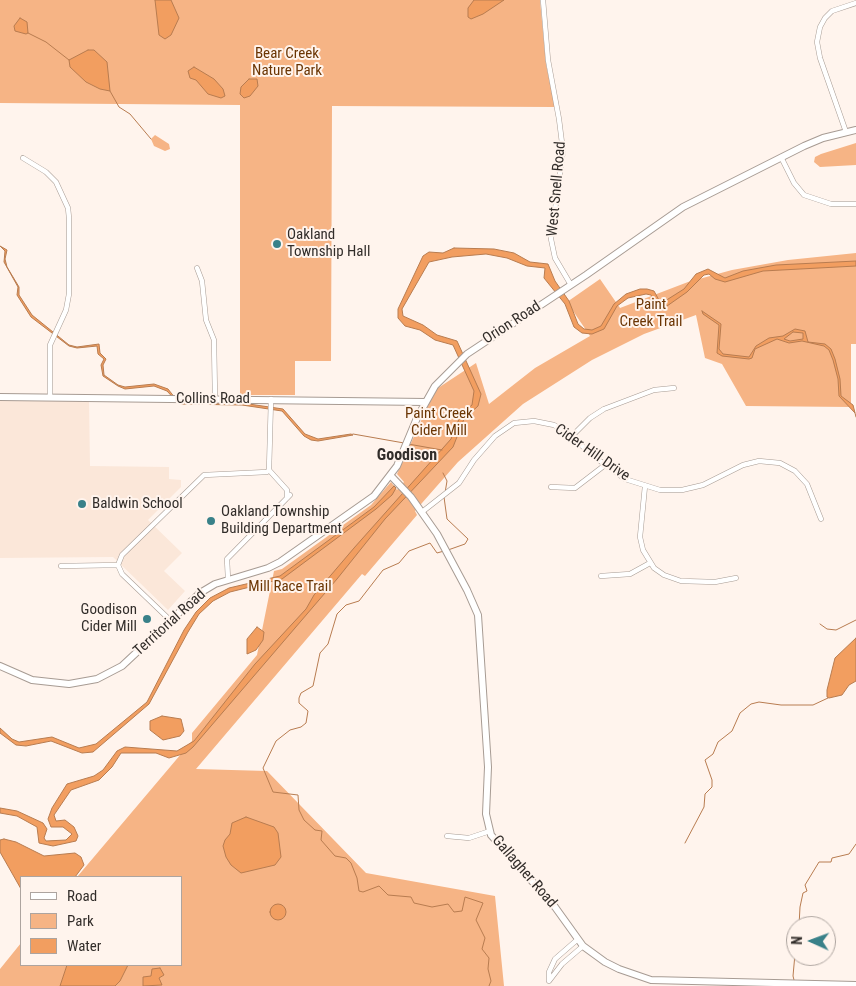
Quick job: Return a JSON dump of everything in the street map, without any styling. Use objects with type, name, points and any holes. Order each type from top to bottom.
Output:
[{"type":"street","name":"West Snell Road","points":[[543,0],[548,60],[560,119],[562,151],[551,240],[555,258],[571,285]]},
{"type":"street","points":[[846,132],[820,58],[817,42],[824,18],[832,11],[856,3]]},
{"type":"street","name":"Orion Road","points":[[228,579],[268,568],[294,554],[374,496],[391,476],[435,386],[467,354],[564,290],[683,207],[781,157],[824,138],[856,130]]},
{"type":"street","points":[[781,157],[794,184],[804,195],[831,204],[856,204]]},
{"type":"street","points":[[23,158],[46,172],[56,182],[68,208],[69,294],[66,310],[50,345],[50,397]]},
{"type":"street","points":[[197,268],[202,281],[206,320],[214,340],[215,398]]},
{"type":"street","points":[[571,437],[590,418],[604,409],[654,390],[674,388]]},
{"type":"street","name":"Collins Road","points":[[0,397],[215,398],[426,402]]},
{"type":"street","points":[[228,579],[227,559],[288,496],[287,490],[269,470],[271,399]]},
{"type":"street","name":"Cider Hill Drive","points":[[422,512],[458,483],[484,447],[495,436],[514,423],[534,420],[545,422],[571,437],[604,465],[625,479],[660,490],[682,490],[703,485],[743,465],[759,461],[780,463],[795,471],[807,484],[821,519]]},
{"type":"street","points":[[551,487],[575,488],[604,465]]},
{"type":"street","points":[[170,620],[122,574],[117,562],[204,475],[267,472],[269,470]]},
{"type":"street","name":"Gallagher Road","points":[[391,476],[411,497],[437,534],[478,615],[488,767],[486,814],[490,831],[496,841],[555,907],[583,946],[612,966],[651,980],[856,985]]},
{"type":"street","points":[[646,486],[640,537],[642,550],[650,563],[664,575],[681,581],[715,582],[736,578]]},
{"type":"street","points":[[601,576],[630,574],[650,563]]},
{"type":"street","points":[[61,566],[118,566]]},
{"type":"street","name":"Territorial Road","points":[[0,666],[32,680],[69,684],[97,679],[122,666],[200,593],[228,579]]},
{"type":"street","points":[[447,836],[469,838],[490,831]]},
{"type":"street","points":[[549,984],[549,972],[555,959],[578,940]]},
{"type":"street","points":[[549,984],[562,964],[583,946]]},
{"type":"shaded area","name":"Baldwin School","points":[[0,399],[89,400],[90,466],[169,467],[169,479],[181,480],[181,487],[148,520],[182,553],[164,571],[185,591],[168,610],[113,557],[0,558]]},
{"type":"green space","name":"Bear Creek Nature Park","points":[[0,0],[540,0],[546,64],[555,107],[332,106],[331,361],[295,361],[295,395],[240,395],[240,105],[0,103]]},
{"type":"green space","points":[[155,135],[169,144],[170,149],[165,151],[154,146],[151,139]]},
{"type":"green space","points":[[856,143],[856,165],[820,167],[814,162],[815,157],[821,154]]},
{"type":"green space","points":[[856,253],[856,344],[851,344],[851,407],[746,406],[722,364],[705,358],[696,315],[644,334],[592,360],[523,404],[458,462],[415,511],[417,515],[365,576],[362,574],[196,769],[267,771],[366,873],[495,896],[504,986],[0,986],[0,969],[20,944],[20,966],[182,966],[182,876],[78,876],[192,741],[192,733],[257,655],[274,571],[282,569],[371,505],[391,482],[397,490],[404,482],[397,474],[435,390],[476,363],[489,404],[535,368],[590,336],[567,302],[600,279],[620,308],[688,282],[732,270],[788,260]]},
{"type":"water","points":[[155,0],[171,0],[179,18],[171,35],[165,39],[159,35]]},
{"type":"water","points":[[474,0],[504,0],[483,14],[471,19],[468,17],[468,8]]},
{"type":"water","points":[[20,18],[27,22],[28,33],[26,34],[15,31],[14,26]]},
{"type":"water","points":[[88,50],[94,50],[107,62],[110,91],[100,89],[86,82],[70,67],[69,60]]},
{"type":"water","points":[[194,67],[214,79],[223,89],[225,96],[221,98],[208,94],[196,80],[190,78],[188,71]]},
{"type":"water","points":[[249,79],[257,79],[258,86],[250,96],[244,98],[240,94],[241,87]]},
{"type":"water","points":[[0,246],[7,250],[5,259],[7,267],[19,287],[19,295],[32,315],[69,345],[77,347],[99,344],[100,353],[106,359],[103,365],[104,375],[118,385],[125,387],[154,384],[168,389],[179,403],[242,403],[283,409],[305,434],[318,439],[353,435],[318,441],[311,440],[304,436],[282,411],[242,405],[179,404],[167,391],[154,386],[125,389],[118,386],[103,376],[101,365],[104,359],[98,354],[97,346],[77,348],[69,346],[31,317],[17,295],[18,287],[4,262],[5,251]]},
{"type":"water","points":[[454,248],[494,249],[514,253],[530,262],[548,264],[555,281],[569,301],[578,324],[584,329],[592,330],[601,326],[614,304],[626,294],[640,289],[647,289],[654,291],[660,302],[665,301],[684,289],[696,274],[708,269],[725,278],[743,271],[776,265],[856,261],[856,266],[763,271],[725,282],[715,279],[709,274],[704,275],[687,292],[667,306],[656,305],[651,295],[646,294],[628,298],[617,306],[604,329],[592,334],[582,333],[574,327],[565,304],[544,278],[545,268],[527,266],[507,258],[486,254],[452,257],[429,262],[402,309],[403,316],[423,325],[437,335],[457,341],[481,394],[478,406],[464,419],[453,447],[385,519],[337,579],[193,747],[186,753],[169,758],[156,753],[121,753],[112,767],[99,780],[71,790],[54,815],[56,821],[65,820],[74,827],[78,836],[76,841],[53,846],[39,843],[37,827],[17,816],[0,813],[0,808],[17,811],[43,823],[47,829],[44,838],[46,841],[66,840],[72,834],[63,827],[51,827],[48,819],[52,808],[67,784],[94,776],[103,770],[117,751],[125,747],[177,751],[194,741],[255,664],[306,609],[314,595],[354,548],[451,439],[461,414],[472,405],[474,391],[453,345],[435,340],[420,330],[405,326],[398,318],[398,309],[423,256],[429,252],[443,253]]},
{"type":"water","points":[[702,311],[721,324],[719,349],[723,354],[749,357],[756,346],[769,338],[783,336],[795,329],[805,331],[808,342],[825,344],[831,349],[835,359],[840,379],[841,396],[853,405],[855,413],[839,396],[838,379],[833,360],[829,350],[824,346],[802,341],[789,343],[777,339],[755,349],[752,358],[749,359],[722,356],[717,353],[719,325],[703,314]],"holes":[[[793,332],[803,333],[803,339],[790,341],[784,339]]]},
{"type":"water","points":[[394,486],[396,488],[392,495],[376,509],[282,579],[230,592],[213,601],[199,614],[149,704],[93,752],[82,753],[51,741],[26,746],[16,745],[0,733],[0,728],[12,739],[19,742],[52,737],[79,748],[96,744],[147,702],[184,630],[196,612],[210,598],[229,588],[280,576],[374,507]]},
{"type":"water","points":[[257,627],[264,632],[263,640],[256,650],[247,654],[247,639]]},
{"type":"water","points":[[856,638],[856,681],[849,685],[842,695],[829,698],[827,697],[827,690],[835,658]]},
{"type":"water","points":[[162,716],[181,719],[184,731],[180,736],[163,740],[150,730],[150,721]]},
{"type":"water","points":[[246,817],[274,827],[278,833],[281,857],[275,865],[241,873],[231,865],[226,857],[223,846],[230,834],[232,823]]},
{"type":"water","points":[[0,840],[16,842],[44,856],[75,853],[81,857],[84,865],[76,876],[20,876],[20,887],[0,852]]},
{"type":"water","points":[[275,904],[281,904],[286,909],[284,918],[275,920],[270,915],[270,909]]},
{"type":"water","points":[[67,966],[128,966],[120,981],[115,986],[60,986]]},
{"type":"water","points":[[160,968],[164,975],[159,978],[162,985],[143,986],[143,977],[151,976],[152,969]]},
{"type":"waterway","points":[[28,33],[46,42],[69,60]]},
{"type":"waterway","points":[[110,91],[119,107],[130,114],[151,139]]},
{"type":"waterway","points":[[855,413],[856,417]]},
{"type":"waterway","points":[[353,434],[404,443]]},
{"type":"waterway","points":[[408,444],[442,450]]},
{"type":"waterway","points":[[443,473],[447,481],[445,493]]},
{"type":"waterway","points":[[444,497],[447,519],[468,539],[465,544],[448,550]]},
{"type":"waterway","points":[[444,551],[437,553],[430,543],[409,551],[399,563],[383,570],[359,601],[346,605],[337,614],[328,644],[320,653],[313,686],[301,693],[299,698],[299,703],[308,711],[306,723],[301,727],[290,730],[276,741],[263,768],[273,792],[298,795],[299,810],[304,820],[315,830],[322,831],[321,840],[335,856],[346,858],[351,863],[357,878],[359,891],[363,892],[379,886],[388,895],[411,897],[414,903],[432,907],[448,904],[454,912],[462,911],[465,897],[483,903],[476,920],[485,938],[482,949],[489,958],[488,969],[491,981],[489,986]]},
{"type":"waterway","points":[[820,624],[827,629],[836,630],[856,620]]},
{"type":"waterway","points":[[685,843],[704,807],[705,794],[712,787],[712,780],[705,760],[713,754],[718,742],[732,731],[740,713],[751,704],[759,702],[781,705],[813,705],[828,698]]},
{"type":"waterway","points":[[800,916],[803,893],[807,891],[805,885],[819,862],[831,862],[832,858],[849,854],[856,844]]},
{"type":"waterway","points":[[794,966],[794,980]]},
{"type":"place","name":"Oakland Township Hall","points":[[277,244]]},
{"type":"place","name":"Baldwin School","points":[[82,504]]},
{"type":"place","name":"Oakland Township Building Department","points":[[211,521]]},
{"type":"place","name":"Goodison Cider Mill","points":[[147,619]]},
{"type":"district","name":"Goodison","points":[[407,456]]},
{"type":"park label","name":"Paint Creek Trail","points":[[651,314]]},
{"type":"park label","name":"Paint Creek Cider Mill","points":[[439,422]]},
{"type":"park label","name":"Mill Race Trail","points":[[290,587]]}]
